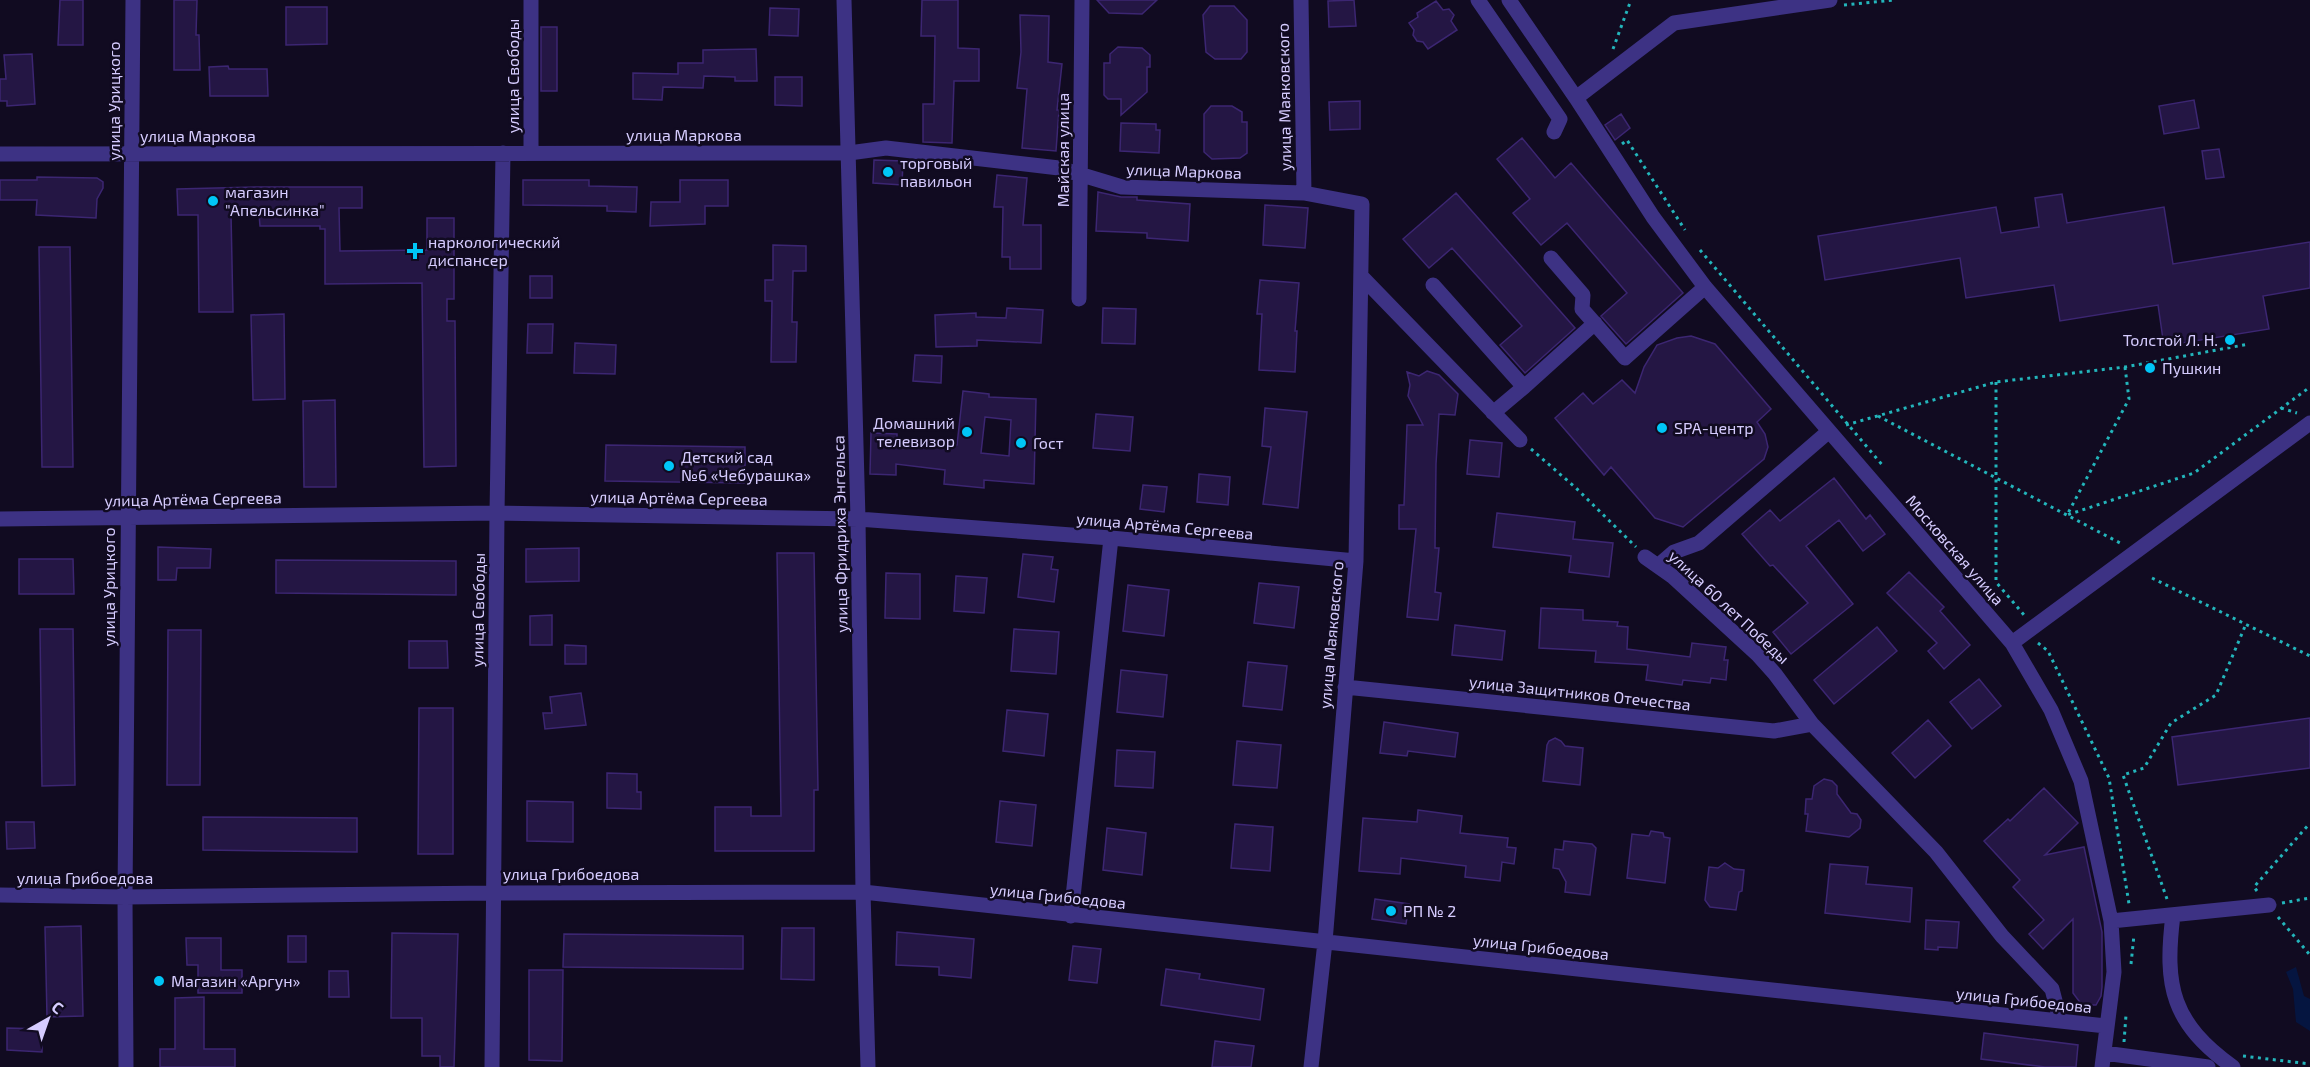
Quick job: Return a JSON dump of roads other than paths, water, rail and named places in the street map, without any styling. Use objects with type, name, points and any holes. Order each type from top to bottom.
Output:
[{"type":"street","name":"улица Урицкого","points":[[126,1067],[125,897],[133,0]]},
{"type":"street","name":"улица Свободы","points":[[531,0],[531,153]]},
{"type":"street","name":"улица Фридриха Энгельса","points":[[844,0],[858,519],[863,892],[868,1067]]},
{"type":"street","name":"Майская улица","points":[[1079,299],[1082,0]]},
{"type":"street","name":"улица Маяковского","points":[[1301,0],[1304,193]]},
{"type":"street","points":[[1478,0],[1560,119],[1554,132]]},
{"type":"street","name":"Московская улица","points":[[1509,0],[1653,217],[1705,287],[2012,643],[2051,710],[2081,781],[2111,921],[2114,972],[2103,1060]]},
{"type":"street","points":[[1576,98],[1674,23],[1830,0]]},
{"type":"street","name":"улица Маркова","points":[[0,154],[849,153],[886,148],[1059,168],[1122,187],[1304,193],[1362,204]]},
{"type":"street","name":"улица Свободы","points":[[492,1067],[503,153]]},
{"type":"street","name":"улица Маяковского","points":[[1311,1067],[1325,942],[1356,561],[1362,204]]},
{"type":"street","points":[[1551,258],[1583,296],[1582,309],[1625,358],[1705,287]]},
{"type":"street","points":[[1361,276],[1520,440]]},
{"type":"street","points":[[1433,285],[1524,387]]},
{"type":"street","points":[[1493,413],[1595,323]]},
{"type":"street","points":[[2012,643],[2310,423]]},
{"type":"street","points":[[1659,565],[1674,552],[1699,543],[1828,432]]},
{"type":"street","name":"улица Артёма Сергеева","points":[[0,519],[497,513],[858,519],[1111,538],[1356,561]]},
{"type":"street","points":[[1071,916],[1111,538]]},
{"type":"street","name":"улица 60 лет Победы","points":[[1645,557],[1659,565],[1764,661],[1812,724],[1936,852],[2002,936],[2052,989],[2060,1020]]},
{"type":"street","name":"улица Защитников Отечества","points":[[1345,687],[1774,731],[1812,724]]},
{"type":"street","name":"улица Грибоедова","points":[[0,895],[125,897],[863,892],[2106,1026]]},
{"type":"street","points":[[2111,921],[2269,905]]},
{"type":"street","points":[[2173,915],[2168,951],[2171,985],[2180,1012],[2211,1051],[2228,1063]]},
{"type":"street","points":[[2103,1060],[2208,1067]]},
{"type":"water","points":[[2296,967],[2304,996],[2310,999],[2310,1031],[2296,1022],[2293,989],[2286,972]]},
{"type":"place","name":"торговый павильон","points":[[888,172]]},
{"type":"place","name":"магазин \"Апельсинка\"","points":[[213,201]]},
{"type":"place","name":"наркологический диспансер","points":[[415,251]]},
{"type":"place","name":"Толстой Л. Н.","points":[[2230,340]]},
{"type":"place","name":"Пушкин","points":[[2150,368]]},
{"type":"place","name":"SPA-центр","points":[[1662,428]]},
{"type":"place","name":"Домашний телевизор","points":[[967,432]]},
{"type":"place","name":"Гост","points":[[1021,443]]},
{"type":"place","name":"Детский сад №6 «Чебурашка»","points":[[669,466]]},
{"type":"place","name":"РП № 2","points":[[1391,911]]},
{"type":"place","name":"Магазин «Аргун»","points":[[159,981]]}]
